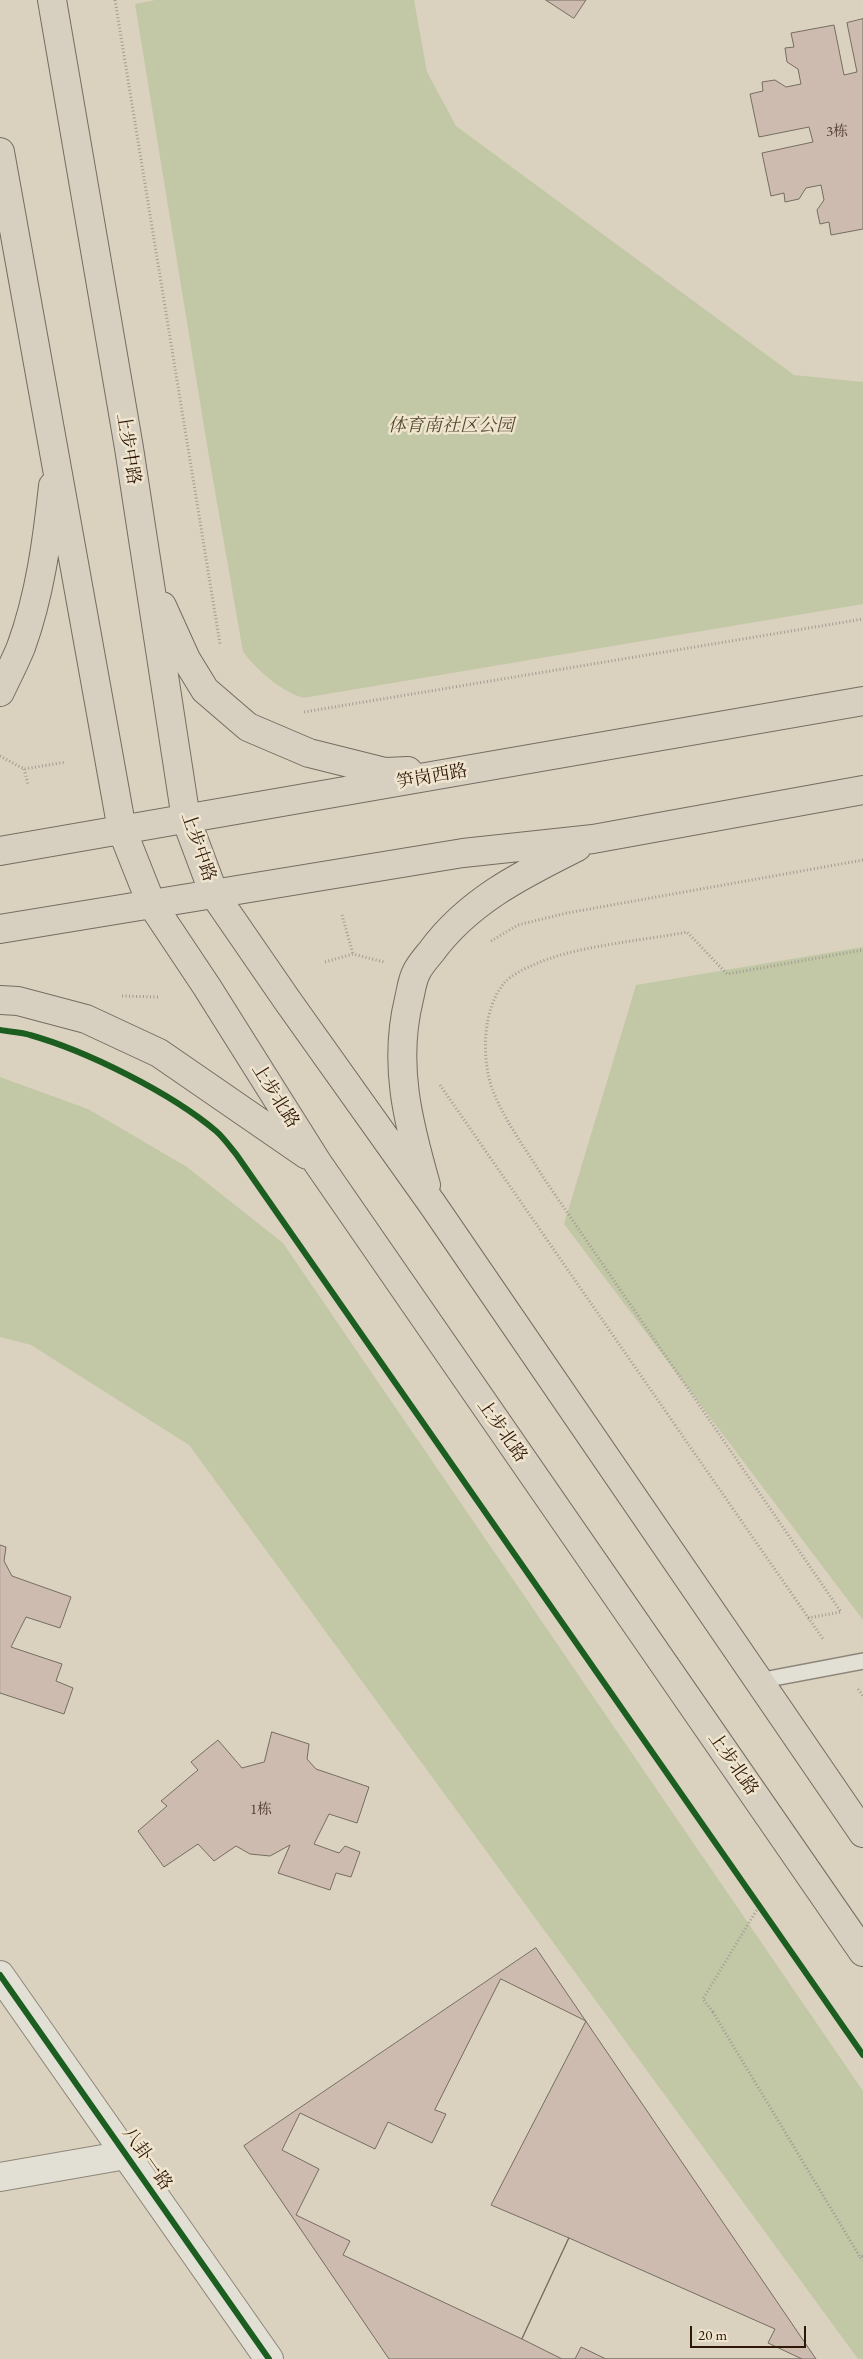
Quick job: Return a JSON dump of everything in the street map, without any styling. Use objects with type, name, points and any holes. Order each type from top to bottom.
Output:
[{"type":"main road","name":"上步中路","points":[[52,0],[129,448],[186,819],[214,894]]},
{"type":"main road","points":[[0,152],[122,830],[150,903]]},
{"type":"main road","points":[[0,692],[20,647],[34,603],[45,554],[56,457]]},
{"type":"main road","points":[[145,560],[170,628],[186,660],[205,690],[248,727],[309,753],[385,772],[472,770]]},
{"type":"main road","name":"笋岗西路","points":[[0,851],[863,701]]},
{"type":"main road","points":[[0,929],[463,853],[593,839],[863,790]]},
{"type":"main road","points":[[432,1205],[416,1149],[401,1069],[403,1024],[416,973],[443,935],[478,904],[513,879],[593,839]]},
{"type":"main road","points":[[214,894],[432,1205],[863,1833]]},
{"type":"main road","name":"上步北路","points":[[150,903],[207,987],[317,1162],[863,1952]]},
{"type":"main road","points":[[0,1000],[18,1001],[86,1019],[158,1053],[317,1162]]},
{"type":"street","name":"八卦一路","points":[[0,1975],[269,2359]]},
{"type":"street","points":[[0,2177],[126,2155]]},
{"type":"lane","points":[[758,1681],[863,1661]]},
{"type":"path","points":[[115,0],[219,642],[222,649]]},
{"type":"path","points":[[294,713],[863,619]]},
{"type":"path","points":[[0,756],[24,769],[66,762]]},
{"type":"path","points":[[24,769],[28,784]]},
{"type":"path","points":[[485,946],[518,925],[566,913],[863,860]]},
{"type":"path","points":[[342,915],[353,954]]},
{"type":"path","points":[[808,1618],[841,1612],[545,1180],[511,1125],[493,1090],[486,1063],[485,1032],[491,1008],[506,982],[531,966],[569,953],[687,932],[728,974],[863,950]]},
{"type":"path","points":[[325,962],[353,954],[388,963]]},
{"type":"path","points":[[434,1077],[863,1696]]},
{"type":"path","points":[[224,1140],[248,1171],[863,2054]]},
{"type":"path","points":[[760,1906],[703,1999],[713,2012],[862,2258]]},
{"type":"green space","name":"体育南社区公园","points":[[155,0],[414,0],[427,72],[456,126],[794,375],[863,382],[863,604],[303,698],[294,695],[270,680],[243,652],[208,451],[135,4]]},
{"type":"green space","points":[[863,947],[863,1620],[564,1224],[636,985]]},
{"type":"green space","points":[[0,1077],[88,1109],[187,1167],[283,1243],[863,2091],[863,2359],[858,2359],[189,1445],[31,1345],[0,1337]]},
{"type":"building","points":[[546,0],[586,0],[574,18]]},
{"type":"building","points":[[863,19],[863,229],[831,235],[829,222],[820,224],[817,210],[824,200],[821,185],[806,188],[799,199],[785,202],[784,193],[771,196],[762,153],[813,142],[809,127],[759,137],[750,94],[763,91],[762,82],[775,80],[786,87],[801,84],[798,69],[787,62],[785,48],[794,47],[791,33],[834,25],[844,75],[857,72],[847,23]]},
{"type":"building","points":[[0,1545],[6,1547],[4,1561],[12,1576],[71,1597],[60,1628],[26,1617],[11,1647],[62,1664],[56,1681],[73,1688],[64,1714],[0,1693]]},
{"type":"building","points":[[272,1732],[309,1744],[307,1759],[316,1769],[369,1787],[357,1823],[329,1814],[314,1844],[339,1853],[345,1846],[360,1852],[351,1877],[336,1873],[330,1890],[278,1873],[290,1845],[270,1856],[250,1854],[236,1846],[214,1861],[198,1844],[164,1867],[138,1831],[167,1806],[161,1801],[198,1770],[191,1762],[218,1740],[242,1768],[264,1762]]},
{"type":"building","points":[[536,1948],[816,2359],[389,2359],[244,2146]]},
{"type":"building","points":[[501,1979],[586,2021],[491,2205],[569,2238],[522,2339],[343,2255],[350,2241],[296,2215],[319,2169],[282,2150],[300,2113],[375,2149],[388,2122],[432,2143],[446,2114],[435,2110]]},
{"type":"building","points":[[569,2238],[775,2329],[768,2343],[802,2359],[606,2359],[581,2347],[575,2359],[562,2359],[522,2339]]},
{"type":"cycle path","points":[[0,1030],[27,1034],[53,1042],[128,1075],[176,1102],[197,1117],[216,1131],[236,1154],[863,2055]]},
{"type":"cycle path","points":[[0,1975],[269,2359]]}]
